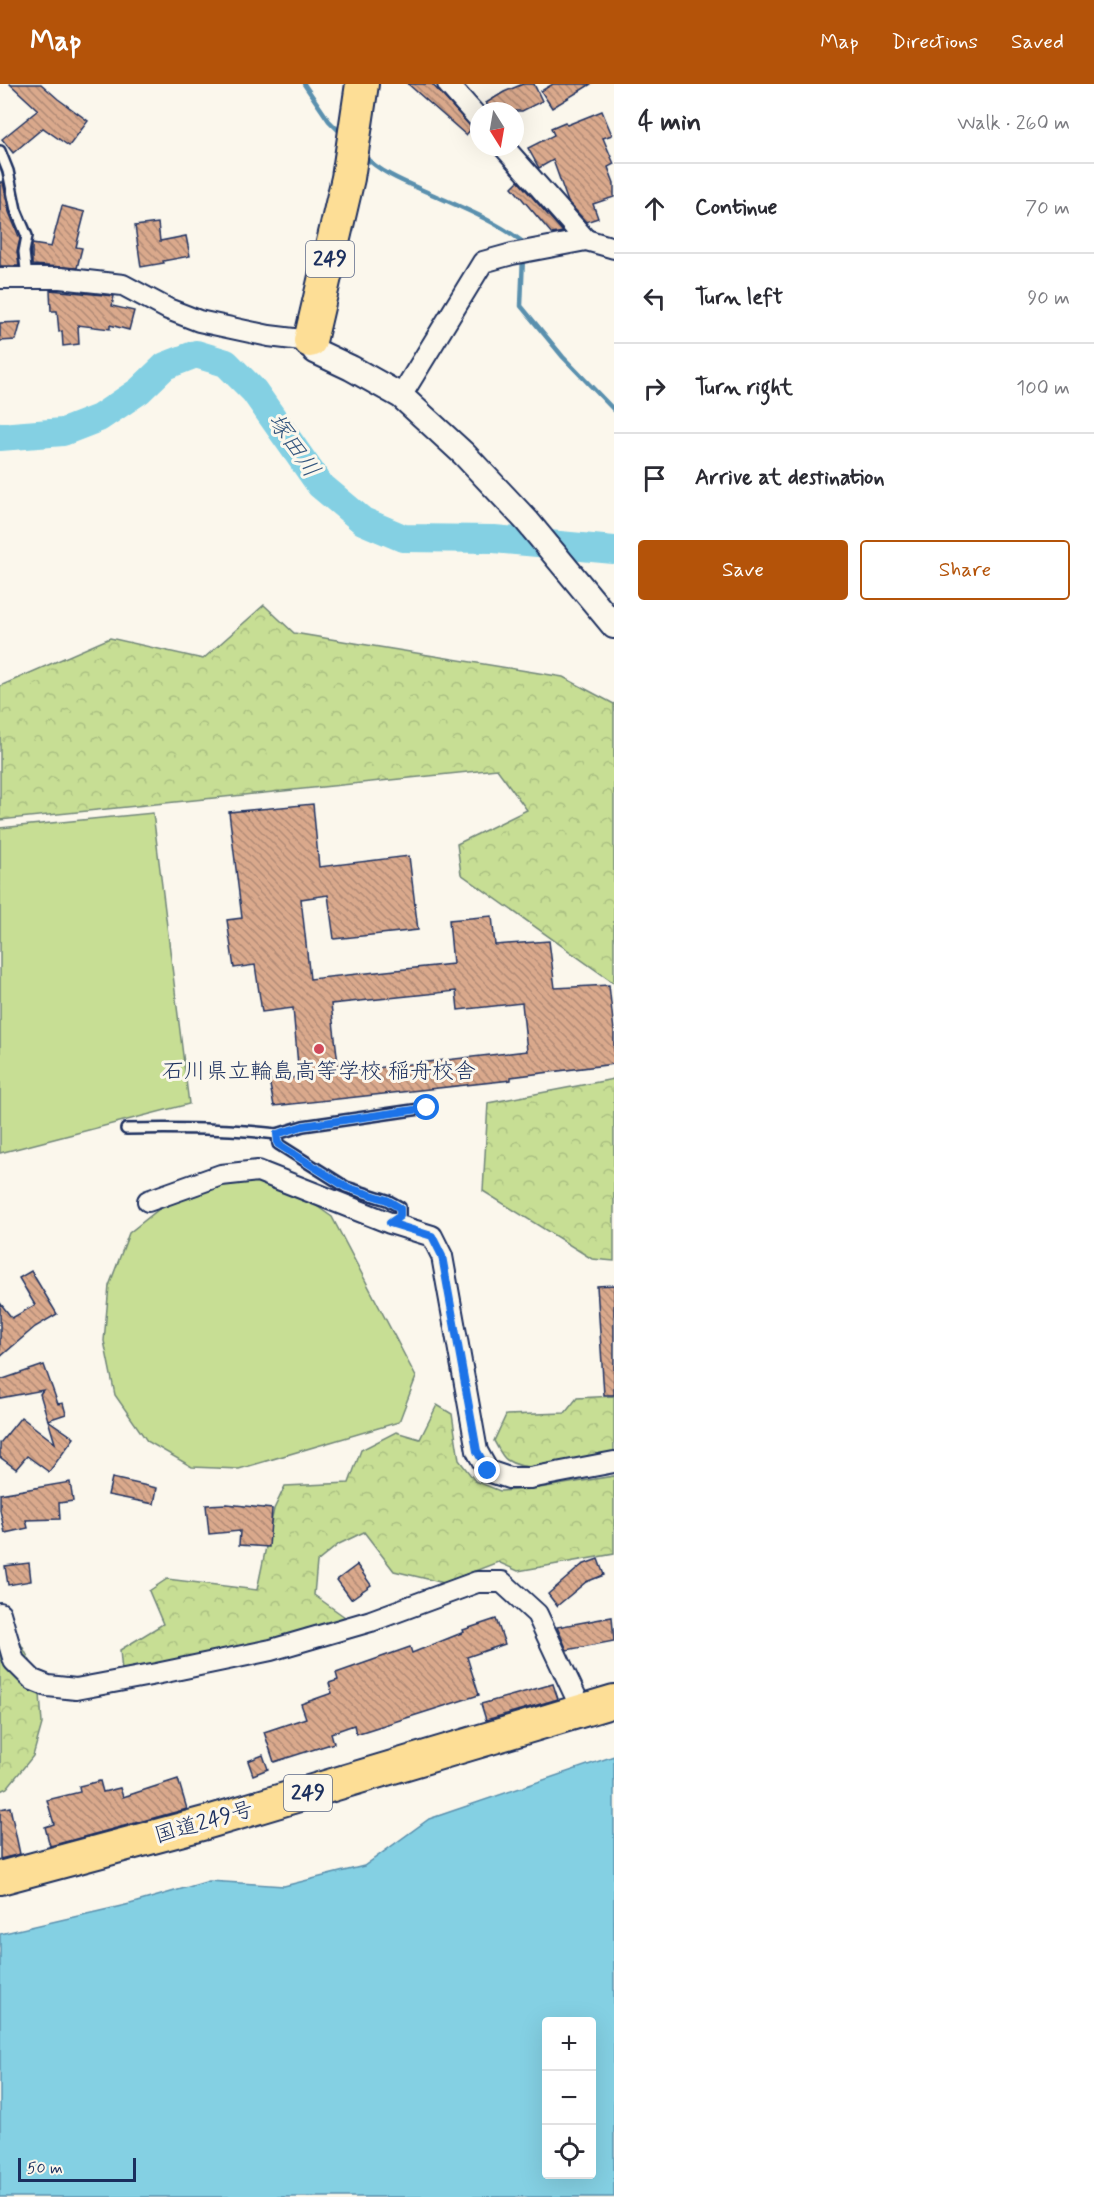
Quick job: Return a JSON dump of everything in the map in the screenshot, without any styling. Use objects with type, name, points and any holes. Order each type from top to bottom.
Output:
[{"type":"highway","name":"249","points":[[310,340],[348,178],[362,84]]},
{"type":"highway","name":"国道249号","points":[[0,1878],[205,1824],[614,1701]]},
{"type":"street","points":[[448,84],[470,109]]},
{"type":"street","points":[[512,156],[586,240]]},
{"type":"street","points":[[401,396],[483,262],[586,240],[614,248]]},
{"type":"street","points":[[0,278],[60,278],[123,285],[168,309],[199,321],[269,336],[310,340],[315,351],[401,396],[464,454],[527,521],[614,626]]},
{"type":"street","points":[[148,1202],[221,1175],[258,1171],[390,1223],[432,1236],[442,1256],[477,1451],[488,1471],[509,1478],[530,1478],[614,1462]]},
{"type":"street","points":[[0,1613],[14,1661],[33,1680],[48,1686],[75,1689],[271,1650],[371,1621],[477,1582],[502,1582],[537,1614],[582,1710]]},
{"type":"lane","points":[[0,151],[8,171],[16,210],[27,236],[24,252],[27,278]]},
{"type":"lane","points":[[126,1129],[192,1128],[277,1134],[303,1126],[427,1108]]},
{"type":"lane","points":[[277,1134],[278,1144],[346,1187],[387,1200],[400,1208],[400,1216],[390,1223]]},
{"type":"green space","points":[[264,605],[294,633],[563,677],[614,704],[614,983],[461,874],[457,844],[527,810],[497,769],[0,820],[0,686],[110,638],[203,659]]},
{"type":"green space","points":[[153,813],[189,1104],[0,1153],[0,828]]},
{"type":"green space","points":[[614,1079],[614,1261],[592,1259],[483,1191],[488,1103]]},
{"type":"green space","points":[[229,1179],[287,1185],[332,1217],[416,1377],[399,1422],[239,1469],[192,1467],[147,1441],[115,1395],[104,1341],[109,1286],[129,1233],[168,1202]]},
{"type":"green space","points":[[614,1396],[614,1454],[559,1466],[531,1467],[507,1460],[494,1441],[506,1415],[565,1413],[577,1398]]},
{"type":"green space","points":[[437,1405],[452,1414],[459,1460],[475,1481],[500,1491],[533,1489],[614,1476],[614,1554],[518,1571],[498,1562],[444,1583],[394,1571],[364,1532],[339,1544],[317,1562],[314,1595],[345,1617],[279,1642],[122,1672],[120,1650],[163,1624],[149,1591],[167,1579],[257,1590],[274,1509],[285,1486],[349,1483],[361,1450],[396,1432],[420,1439]]},
{"type":"green space","points":[[0,1630],[20,1642],[39,1678],[42,1724],[33,1756],[7,1788],[0,1791]]},
{"type":"water","points":[[614,1756],[614,2197],[0,2197],[0,1934],[130,1904],[209,1881],[284,1886],[364,1866],[429,1819]]},
{"type":"building","points":[[10,84],[41,84],[88,121],[69,146],[43,128],[13,153],[2,139],[38,110]]},
{"type":"building","points":[[408,84],[432,84],[470,126],[470,130],[466,135]]},
{"type":"building","points":[[523,84],[534,84],[542,101],[524,110],[524,102],[488,102]]},
{"type":"building","points":[[553,84],[591,84],[552,108],[541,91]]},
{"type":"building","points":[[602,111],[612,135],[603,138],[614,164],[608,167],[614,183],[614,197],[593,204],[598,218],[586,222],[568,202],[553,160],[539,168],[528,148],[554,135],[551,128],[565,122],[567,125]]},
{"type":"building","points":[[518,181],[563,232],[552,234],[512,187]]},
{"type":"building","points":[[0,182],[3,182],[9,212],[20,239],[17,252],[19,266],[0,266]]},
{"type":"building","points":[[62,206],[85,212],[76,247],[82,248],[77,268],[32,265],[32,244],[51,247]]},
{"type":"building","points":[[158,223],[160,241],[186,236],[190,256],[141,267],[135,226]]},
{"type":"building","points":[[50,290],[114,296],[112,306],[134,311],[129,330],[110,325],[110,329],[78,325],[79,344],[63,346],[57,311],[51,311]]},
{"type":"building","points":[[21,322],[16,340],[0,341],[0,323]]},
{"type":"building","points":[[313,804],[319,867],[409,856],[418,930],[334,939],[328,895],[301,899],[310,979],[453,964],[449,920],[492,916],[495,945],[549,941],[555,988],[609,985],[614,1031],[614,1064],[511,1077],[511,1080],[274,1106],[269,1080],[299,1077],[293,1008],[262,1012],[255,965],[234,968],[227,920],[242,918],[229,812]],"holes":[[[456,991],[458,1010],[522,1003],[527,1051],[339,1072],[331,1004]]]},
{"type":"building","points":[[31,1271],[57,1314],[35,1327],[0,1357],[0,1303],[12,1318],[35,1305],[19,1278]]},
{"type":"building","points":[[614,1285],[614,1395],[604,1395],[597,1286]]},
{"type":"building","points":[[44,1365],[58,1404],[63,1403],[66,1414],[48,1420],[74,1438],[49,1472],[27,1456],[16,1469],[0,1457],[0,1443],[21,1417],[55,1443],[40,1394],[43,1390],[0,1398],[0,1380]]},
{"type":"building","points":[[112,1478],[157,1488],[154,1504],[108,1495]]},
{"type":"building","points":[[70,1482],[73,1501],[59,1503],[60,1519],[26,1520],[28,1528],[5,1533],[0,1510],[0,1494]]},
{"type":"building","points":[[227,1504],[272,1509],[269,1547],[239,1545],[240,1531],[209,1534],[206,1505]]},
{"type":"building","points":[[598,1559],[604,1575],[586,1582],[557,1606],[548,1594],[582,1565]]},
{"type":"building","points":[[29,1563],[31,1581],[8,1585],[5,1566]]},
{"type":"building","points":[[357,1565],[371,1585],[351,1599],[337,1580]]},
{"type":"building","points":[[612,1617],[614,1641],[567,1650],[557,1627]]},
{"type":"building","points":[[496,1619],[505,1644],[467,1657],[479,1695],[356,1734],[354,1725],[331,1733],[334,1743],[274,1762],[264,1732],[306,1718],[301,1704],[332,1693],[329,1683],[338,1680],[336,1673],[410,1647],[412,1653],[464,1632],[463,1630]]},
{"type":"building","points":[[553,1684],[558,1699],[486,1720],[481,1704]]},
{"type":"building","points":[[263,1755],[268,1769],[253,1775],[248,1761]]},
{"type":"building","points":[[178,1779],[187,1809],[50,1846],[45,1827],[54,1824],[47,1800],[80,1792],[79,1786],[100,1781],[103,1792],[120,1788],[123,1797]]},
{"type":"building","points":[[10,1807],[20,1854],[0,1859],[0,1809]]},
{"type":"waterway","points":[[304,84],[329,121],[342,134]]},
{"type":"waterway","points":[[363,155],[377,167],[393,176],[500,227],[523,242],[523,248]]},
{"type":"waterway","points":[[523,256],[521,306],[563,357],[614,410]]},
{"type":"waterway","name":"塚田川","points":[[0,437],[63,432],[99,418],[139,391],[165,366],[196,354],[226,363],[254,391],[320,485],[363,521],[403,538],[494,539],[614,550]]},
{"type":"place","name":"石川県立輪島高等学校 稲舟校舎","points":[[319,1049]]},
{"type":"route","points":[[427,1108],[303,1126],[277,1134],[278,1144],[346,1187],[387,1200],[400,1208],[400,1216],[390,1223],[432,1236],[442,1256],[477,1451],[488,1471]]}]
